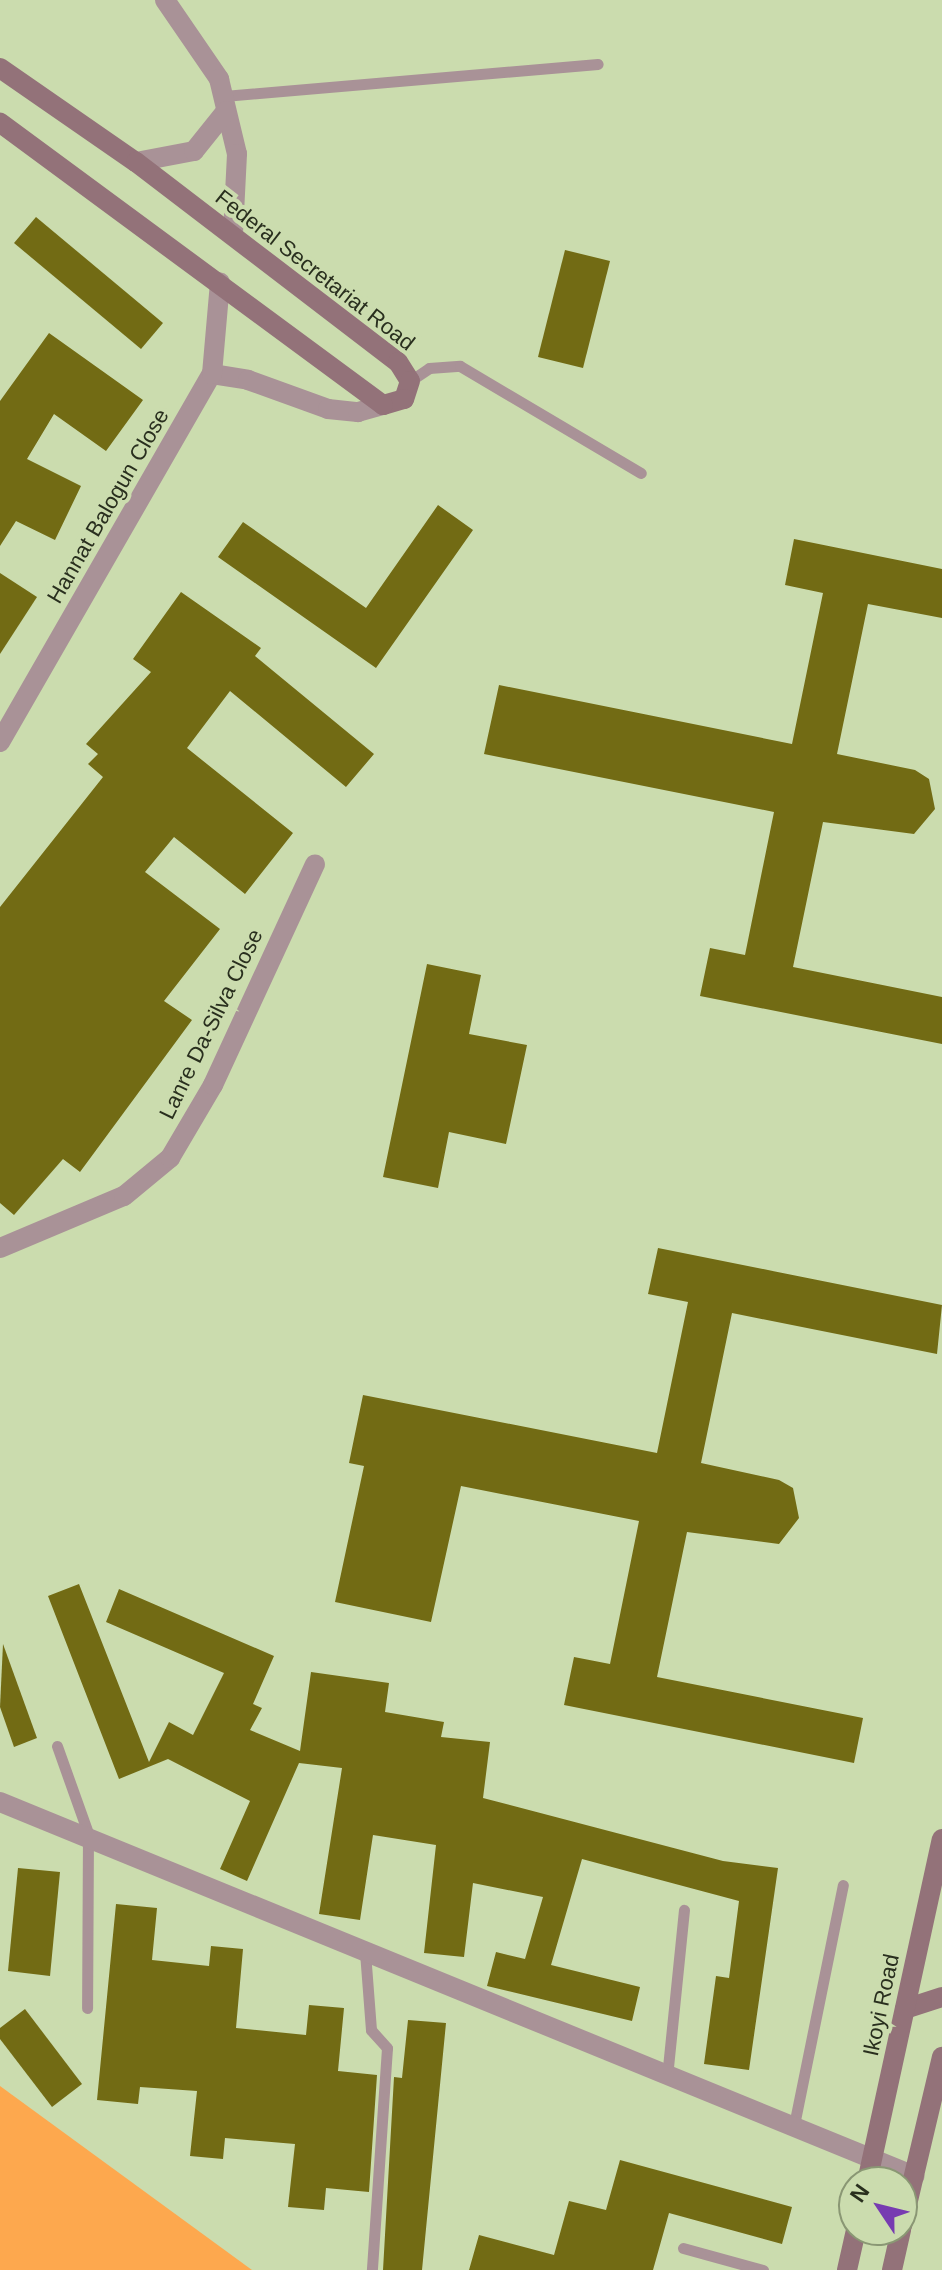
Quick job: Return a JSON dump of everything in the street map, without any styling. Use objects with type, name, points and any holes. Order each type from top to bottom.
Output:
[{"type":"main road","name":"Federal Secretariat Road","points":[[0,68],[136,162],[398,362],[410,381],[404,399],[383,405]]},
{"type":"main road","points":[[0,123],[220,282],[383,405]]},
{"type":"main road","name":"Ikoyi Road","points":[[871,2166],[942,1839]]},
{"type":"main road","points":[[905,2009],[942,1997]]},
{"type":"main road","points":[[916,2166],[942,2057]]},
{"type":"main road","points":[[847,2270],[852,2246]]},
{"type":"main road","points":[[892,2270],[898,2246]]},
{"type":"street","points":[[165,0],[210,59],[225,104],[237,154],[233,234]]},
{"type":"street","points":[[136,162],[194,151],[225,104]]},
{"type":"street","name":"Hannat Balogun Close","points":[[0,742],[212,374],[220,282]]},
{"type":"street","points":[[212,374],[248,380],[328,409],[358,412],[383,405]]},
{"type":"street","name":"Lanre Da-Silva Close","points":[[0,1248],[124,1196],[170,1158],[213,1085],[315,864]]},
{"type":"street","points":[[0,1802],[88,1833],[793,2130],[857,2166]]},
{"type":"lane","points":[[225,104],[598,64]]},
{"type":"lane","points":[[410,381],[429,368],[460,366],[641,473]]},
{"type":"lane","points":[[57,1746],[88,1833],[87,2008]]},
{"type":"lane","points":[[793,2130],[843,1885]]},
{"type":"lane","points":[[667,2078],[684,1910]]},
{"type":"lane","points":[[365,1952],[368,2018],[387,2048],[372,2270]]},
{"type":"lane","points":[[683,2248],[763,2270]]},
{"type":"shaded area","points":[[0,2086],[252,2270],[0,2270]]},
{"type":"building","points":[[36,217],[163,323],[141,349],[14,243]]},
{"type":"building","points":[[565,250],[610,261],[583,368],[538,357]]},
{"type":"building","points":[[49,333],[143,400],[106,451],[54,414],[27,459],[81,486],[55,540],[16,521],[0,546],[0,401]]},
{"type":"building","points":[[438,505],[473,530],[376,668],[218,557],[243,522],[366,608]]},
{"type":"building","points":[[794,539],[942,569],[942,618],[868,604],[837,754],[915,770],[929,779],[935,809],[914,834],[823,822],[793,967],[942,997],[942,1044],[700,996],[710,948],[745,955],[774,812],[484,754],[499,685],[792,744],[823,593],[785,585]]},
{"type":"building","points":[[0,573],[37,597],[0,654]]},
{"type":"building","points":[[181,592],[261,648],[255,656],[374,754],[346,787],[230,691],[187,748],[293,833],[245,894],[174,837],[145,872],[220,929],[164,1001],[192,1020],[80,1172],[63,1159],[14,1215],[0,1203],[0,907],[103,777],[88,764],[98,754],[86,744],[151,672],[133,659]]},
{"type":"building","points":[[427,964],[481,975],[469,1034],[527,1045],[506,1144],[449,1132],[438,1188],[383,1177]]},
{"type":"building","points":[[658,1248],[942,1305],[937,1354],[732,1313],[701,1463],[779,1480],[793,1488],[799,1518],[779,1544],[687,1532],[657,1677],[863,1718],[854,1763],[564,1705],[574,1657],[610,1664],[639,1521],[461,1486],[431,1622],[335,1602],[364,1466],[349,1463],[363,1395],[657,1453],[688,1302],[648,1294]]},
{"type":"building","points":[[79,1584],[149,1762],[169,1722],[193,1735],[224,1673],[106,1622],[119,1589],[274,1656],[253,1704],[262,1708],[250,1730],[300,1751],[311,1672],[389,1683],[385,1712],[444,1722],[441,1737],[490,1742],[483,1798],[723,1861],[778,1868],[749,2070],[704,2064],[716,1976],[729,1978],[739,1901],[582,1859],[551,1965],[640,1987],[632,2021],[487,1986],[496,1952],[525,1959],[543,1897],[473,1883],[464,1957],[424,1953],[436,1845],[373,1835],[360,1920],[319,1914],[342,1768],[299,1763],[247,1881],[220,1869],[250,1801],[168,1759],[119,1779],[48,1596]]},
{"type":"building","points":[[3,1644],[37,1738],[14,1747],[0,1707]]},
{"type":"building","points":[[18,1868],[60,1872],[50,1976],[8,1971]]},
{"type":"building","points":[[116,1904],[157,1908],[152,1960],[209,1966],[211,1946],[243,1949],[236,2028],[306,2035],[309,2005],[344,2008],[338,2071],[377,2075],[369,2192],[326,2188],[324,2210],[288,2207],[295,2144],[225,2138],[223,2159],[190,2156],[197,2091],[140,2087],[138,2104],[97,2100]]},
{"type":"building","points":[[25,2009],[82,2084],[52,2107],[0,2039],[0,2028]]},
{"type":"building","points":[[408,2020],[446,2023],[422,2270],[383,2270],[394,2077],[402,2078]]},
{"type":"building","points":[[620,2160],[792,2207],[782,2244],[669,2213],[653,2270],[469,2270],[479,2235],[554,2255],[569,2201],[606,2210]]}]
